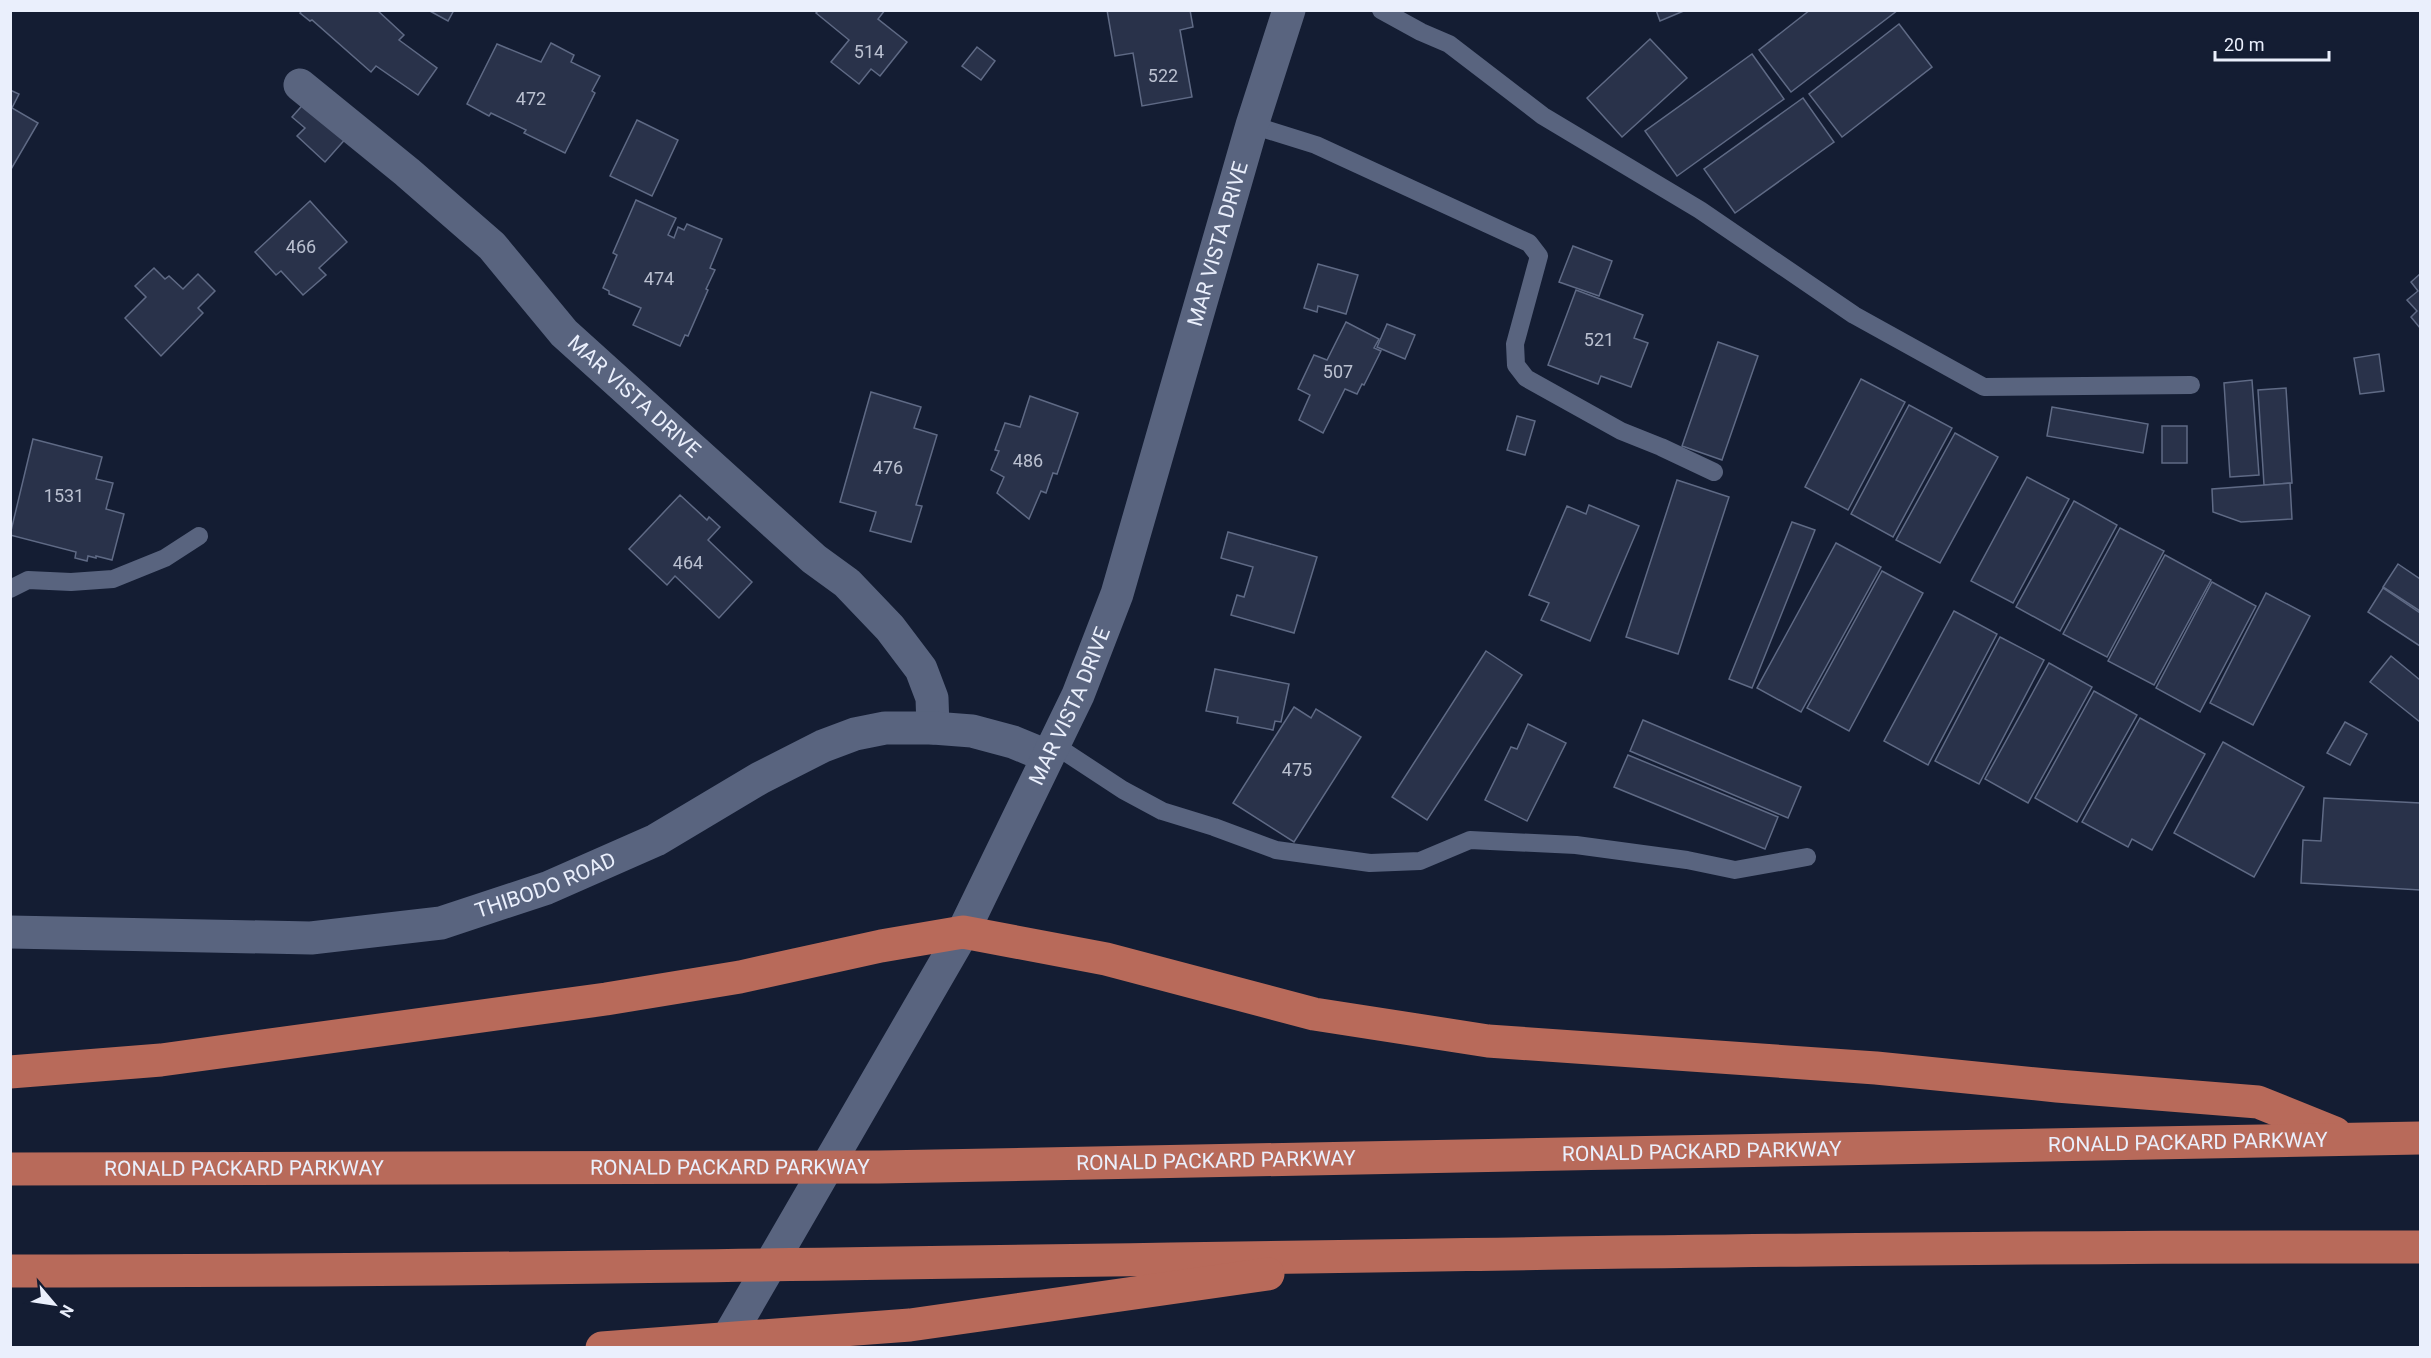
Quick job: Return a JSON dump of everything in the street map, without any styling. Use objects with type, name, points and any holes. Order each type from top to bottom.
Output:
[{"type":"highway","points":[[10,1072],[161,1060],[606,999],[740,977],[881,946],[963,932],[1106,959],[1314,1014],[1488,1041],[1875,1068],[2057,1086],[2258,1102],[2348,1138]]},
{"type":"highway","name":"RONALD PACKARD PARKWAY","points":[[10,1169],[891,1167],[2421,1138]]},
{"type":"highway","points":[[10,1271],[799,1264],[2140,1246],[2421,1246]]},
{"type":"highway","points":[[602,1347],[910,1325],[1407,1255]]},
{"type":"street","name":"MAR VISTA DRIVE","points":[[722,1347],[963,932],[1078,695],[1117,594],[1252,125],[1289,10]]},
{"type":"street","name":"MAR VISTA DRIVE","points":[[300,85],[407,172],[492,246],[564,333],[814,559],[847,583],[890,628],[921,669],[932,698],[933,728]]},
{"type":"street","name":"THIBODO ROAD","points":[[10,932],[311,938],[396,930],[449,922],[547,888],[656,840],[760,778],[823,746],[855,734],[885,728],[972,731],[1050,750]]},
{"type":"lane","points":[[1381,10],[1449,44],[1543,116],[1700,210],[1854,315],[1984,387],[2191,385]]},
{"type":"lane","points":[[1252,125],[1316,145],[1529,243],[1539,256],[1515,344],[1516,365],[1526,378],[1621,430],[1714,472]]},
{"type":"lane","points":[[10,590],[28,580],[71,582],[113,579],[165,558],[199,536]]},
{"type":"lane","points":[[1050,750],[1162,811],[1276,850],[1370,863],[1420,861],[1470,840],[1576,845],[1687,860],[1735,870],[1807,857]]},
{"type":"building","points":[[302,10],[377,10],[404,35],[399,40],[437,68],[418,95],[376,66],[371,72],[312,20],[310,21],[300,13]]},
{"type":"building","points":[[428,10],[454,10],[448,21]]},
{"type":"building","points":[[819,10],[885,10],[878,19],[907,42],[880,76],[871,69],[859,84],[831,62],[849,40],[816,13]]},
{"type":"building","points":[[1107,10],[1190,10],[1193,27],[1180,30],[1192,97],[1142,106],[1133,53],[1115,56]]},
{"type":"building","points":[[1656,10],[1686,10],[1660,21]]},
{"type":"building","points":[[1810,10],[1898,10],[1791,92],[1759,50]]},
{"type":"building","points":[[1899,24],[1932,67],[1842,137],[1809,94]]},
{"type":"building","points":[[1650,39],[1687,78],[1622,137],[1587,98]]},
{"type":"building","points":[[551,43],[574,55],[571,62],[600,76],[592,91],[595,93],[565,153],[524,133],[526,130],[491,113],[489,116],[467,104],[497,44],[541,62]]},
{"type":"building","points":[[977,47],[995,61],[981,80],[962,66]]},
{"type":"building","points":[[1752,54],[1784,99],[1677,176],[1645,131]]},
{"type":"building","points":[[10,90],[19,94],[12,108],[38,123],[10,171]]},
{"type":"building","points":[[1803,98],[1834,142],[1735,213],[1704,169]]},
{"type":"building","points":[[307,100],[348,136],[325,162],[297,136],[305,128],[292,117]]},
{"type":"building","points":[[637,120],[678,140],[652,196],[610,176]]},
{"type":"building","points":[[636,200],[676,218],[668,235],[674,238],[678,227],[684,230],[687,224],[722,239],[710,268],[715,270],[706,289],[708,290],[688,336],[685,335],[680,346],[633,325],[641,308],[609,294],[609,291],[603,288],[617,255],[613,253]]},
{"type":"building","points":[[310,201],[347,242],[319,268],[326,275],[303,295],[281,271],[276,275],[255,252]]},
{"type":"building","points":[[1573,246],[1612,261],[1599,296],[1559,282]]},
{"type":"building","points":[[1318,264],[1358,275],[1346,314],[1318,306],[1317,312],[1304,308]]},
{"type":"building","points":[[154,268],[165,279],[169,276],[183,289],[198,274],[215,291],[198,308],[203,313],[161,356],[125,318],[146,297],[135,286]]},
{"type":"building","points":[[2420,274],[2420,328],[2411,317],[2417,311],[2407,300],[2418,291],[2411,282]]},
{"type":"building","points":[[1576,290],[1643,315],[1634,338],[1648,343],[1631,387],[1601,376],[1598,384],[1548,365]]},
{"type":"building","points":[[1346,322],[1379,339],[1374,348],[1381,351],[1357,394],[1345,389],[1323,433],[1299,420],[1310,395],[1298,389],[1314,355],[1327,360]]},
{"type":"building","points":[[1387,324],[1415,335],[1405,359],[1377,347]]},
{"type":"building","points":[[1718,342],[1758,356],[1722,460],[1682,446]]},
{"type":"building","points":[[2379,354],[2384,391],[2360,394],[2354,358]]},
{"type":"building","points":[[1861,379],[1905,402],[1848,510],[1805,487]]},
{"type":"building","points":[[2252,380],[2259,475],[2230,477],[2224,383]]},
{"type":"building","points":[[2286,388],[2292,483],[2264,485],[2258,390]]},
{"type":"building","points":[[871,392],[921,407],[914,428],[937,435],[916,505],[922,506],[911,542],[870,531],[876,512],[840,502]]},
{"type":"building","points":[[1030,396],[1078,413],[1057,474],[1053,473],[1046,493],[1041,491],[1029,519],[997,493],[1004,477],[991,470],[999,451],[995,450],[1005,423],[1020,427]]},
{"type":"building","points":[[1909,405],[1952,428],[1893,537],[1851,514]]},
{"type":"building","points":[[2052,407],[2148,424],[2143,453],[2047,436]]},
{"type":"building","points":[[1517,416],[1535,421],[1525,455],[1507,450]]},
{"type":"building","points":[[2162,426],[2187,426],[2187,463],[2162,463]]},
{"type":"building","points":[[1955,433],[1998,457],[1940,563],[1896,540]]},
{"type":"building","points":[[33,439],[102,457],[96,479],[113,483],[106,509],[124,514],[112,560],[88,556],[87,561],[75,558],[76,552],[10,535]]},
{"type":"building","points":[[2027,477],[2069,499],[2013,603],[1971,581]]},
{"type":"building","points":[[1677,480],[1729,497],[1678,654],[1626,637]]},
{"type":"building","points":[[2290,483],[2292,519],[2241,522],[2213,512],[2212,489]]},
{"type":"building","points":[[680,495],[707,520],[709,517],[720,527],[708,540],[752,582],[719,618],[675,576],[667,585],[629,549]]},
{"type":"building","points":[[2074,501],[2117,525],[2060,631],[2016,607]]},
{"type":"building","points":[[1589,505],[1639,526],[1590,641],[1541,620],[1549,603],[1529,595],[1567,506],[1586,514]]},
{"type":"building","points":[[1792,522],[1815,530],[1752,688],[1729,679]]},
{"type":"building","points":[[2120,528],[2164,551],[2107,657],[2063,634]]},
{"type":"building","points":[[1228,532],[1317,557],[1294,633],[1231,615],[1237,595],[1244,597],[1253,567],[1221,558]]},
{"type":"building","points":[[1836,543],[1881,567],[1801,712],[1757,688]]},
{"type":"building","points":[[2165,555],[2211,580],[2154,685],[2108,661]]},
{"type":"building","points":[[2398,564],[2420,579],[2420,611],[2383,587]]},
{"type":"building","points":[[1882,571],[1923,593],[1849,731],[1807,708]]},
{"type":"building","points":[[2212,582],[2256,606],[2200,712],[2156,688]]},
{"type":"building","points":[[2383,588],[2420,613],[2420,646],[2368,612]]},
{"type":"building","points":[[2266,593],[2310,616],[2253,725],[2210,703]]},
{"type":"building","points":[[1954,611],[1997,634],[1928,765],[1884,741]]},
{"type":"building","points":[[2000,637],[2044,660],[1979,784],[1935,761]]},
{"type":"building","points":[[1486,651],[1522,675],[1427,820],[1392,797]]},
{"type":"building","points":[[2391,656],[2420,680],[2420,722],[2370,682]]},
{"type":"building","points":[[2049,663],[2092,687],[2028,803],[1985,779]]},
{"type":"building","points":[[1215,669],[1289,684],[1281,722],[1275,721],[1273,730],[1237,723],[1238,717],[1206,711]]},
{"type":"building","points":[[2094,691],[2137,715],[2077,822],[2035,798]]},
{"type":"building","points":[[1294,707],[1311,718],[1316,709],[1361,737],[1294,842],[1233,803]]},
{"type":"building","points":[[2140,718],[2205,754],[2152,850],[2132,839],[2128,847],[2082,822]]},
{"type":"building","points":[[1643,720],[1801,787],[1788,818],[1630,751]]},
{"type":"building","points":[[2345,722],[2367,734],[2350,765],[2327,753]]},
{"type":"building","points":[[1528,724],[1566,743],[1527,821],[1485,800],[1511,747],[1517,749]]},
{"type":"building","points":[[2223,742],[2304,787],[2254,877],[2174,833]]},
{"type":"building","points":[[1628,755],[1778,817],[1765,849],[1614,787]]},
{"type":"building","points":[[2324,798],[2420,803],[2420,890],[2301,883],[2303,840],[2321,841]]}]
